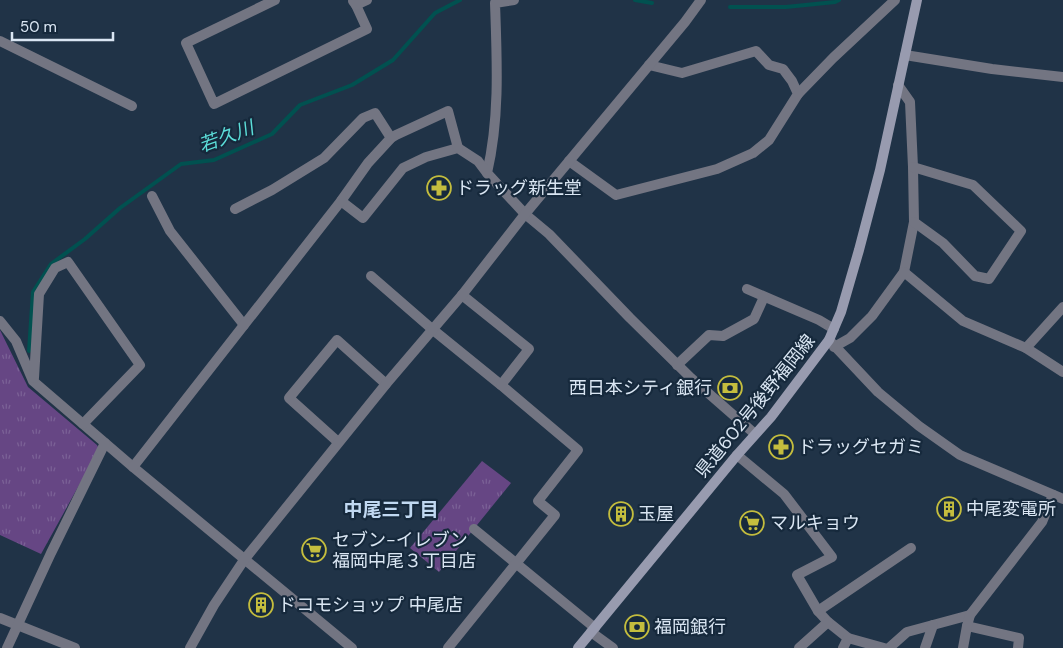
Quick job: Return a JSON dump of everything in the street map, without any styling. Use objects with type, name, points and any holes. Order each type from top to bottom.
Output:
[{"type":"main road","name":"県道602号後野福岡線","points":[[578,648],[831,344],[880,170],[917,0]]},
{"type":"street","points":[[275,0],[186,43],[214,104],[367,29],[354,3],[366,0]]},
{"type":"street","points":[[487,174],[491,157],[497,84],[495,3],[514,0]]},
{"type":"street","points":[[190,648],[214,605],[244,560],[338,442],[462,294],[525,214],[685,22],[701,0]]},
{"type":"street","points":[[569,161],[616,195],[717,169],[753,153],[770,140],[798,94],[895,0]]},
{"type":"street","points":[[0,41],[132,106]]},
{"type":"street","points":[[649,65],[682,74],[756,51],[770,65],[782,69],[792,81],[798,94]]},
{"type":"street","points":[[906,55],[992,69],[1063,77]]},
{"type":"street","points":[[898,85],[910,102],[913,167],[914,222],[904,272],[872,316],[850,338],[831,344],[878,392],[919,426],[960,456],[1063,500]]},
{"type":"street","points":[[133,467],[341,201],[368,163],[391,138],[448,111],[458,148],[478,161],[487,174],[525,214],[549,234],[690,378],[755,434]]},
{"type":"street","points":[[235,209],[272,190],[324,158],[363,118],[375,113],[391,138]]},
{"type":"street","points":[[341,201],[363,218],[403,168],[426,157],[458,148]]},
{"type":"street","points":[[913,167],[973,185],[1021,231],[989,279],[975,276],[943,243],[914,222]]},
{"type":"street","points":[[152,196],[170,231],[244,325]]},
{"type":"street","points":[[33,381],[39,294],[55,268],[68,262],[140,365],[83,424]]},
{"type":"street","points":[[904,272],[963,321],[1026,348],[1063,372]]},
{"type":"street","points":[[371,276],[578,450],[538,501],[556,515],[448,648]]},
{"type":"street","points":[[747,289],[819,320],[834,330]]},
{"type":"street","points":[[462,294],[529,349],[501,385]]},
{"type":"street","points":[[677,365],[709,335],[723,336],[754,319],[764,297]]},
{"type":"street","points":[[1026,348],[1063,307]]},
{"type":"street","points":[[0,321],[16,341],[33,381],[244,560],[352,648]]},
{"type":"street","points":[[338,442],[289,398],[337,340],[386,384]]},
{"type":"street","points":[[7,648],[105,443]]},
{"type":"street","points":[[737,455],[784,494],[832,557],[797,575],[818,610],[828,622],[848,638],[884,648]]},
{"type":"street","points":[[963,648],[970,615],[1042,522],[1053,495]]},
{"type":"street","points":[[474,529],[613,648]]},
{"type":"street","points":[[818,610],[911,548]]},
{"type":"street","points":[[889,648],[907,632],[970,615]]},
{"type":"street","points":[[0,618],[75,648]]},
{"type":"street","points":[[799,648],[828,622]]},
{"type":"street","points":[[925,648],[933,625]]},
{"type":"street","points":[[967,626],[1019,638],[1018,648]]},
{"type":"street","points":[[843,648],[848,638]]},
{"type":"green space","points":[[0,330],[28,387],[97,445],[99,449],[41,554],[0,535]]},
{"type":"green space","points":[[482,461],[511,483],[439,572],[410,548]]},
{"type":"waterway","name":"若久川","points":[[29,351],[33,292],[51,264],[85,239],[120,208],[181,164],[214,160],[272,134],[300,105],[352,85],[393,60],[435,13],[460,0]]},
{"type":"waterway","name":"若久川","points":[[635,0],[652,3]]},
{"type":"waterway","name":"若久川","points":[[730,7],[786,7],[839,0]]},
{"type":"place","name":"ドラッグ新生堂","points":[[439,188]]},
{"type":"place","name":"西日本シティ銀行","points":[[730,388]]},
{"type":"place","name":"ドラッグセガミ","points":[[781,447]]},
{"type":"place","name":"中尾変電所","points":[[949,509]]},
{"type":"place","name":"玉屋","points":[[621,514]]},
{"type":"place","name":"マルキョウ","points":[[752,523]]},
{"type":"place","name":"セブン-イレブン 福岡中尾３丁目店","points":[[314,550]]},
{"type":"place","name":"ドコモショップ 中尾店","points":[[261,605]]},
{"type":"place","name":"福岡銀行","points":[[637,627]]},
{"type":"district","name":"中尾三丁目","points":[[391,509]]}]
